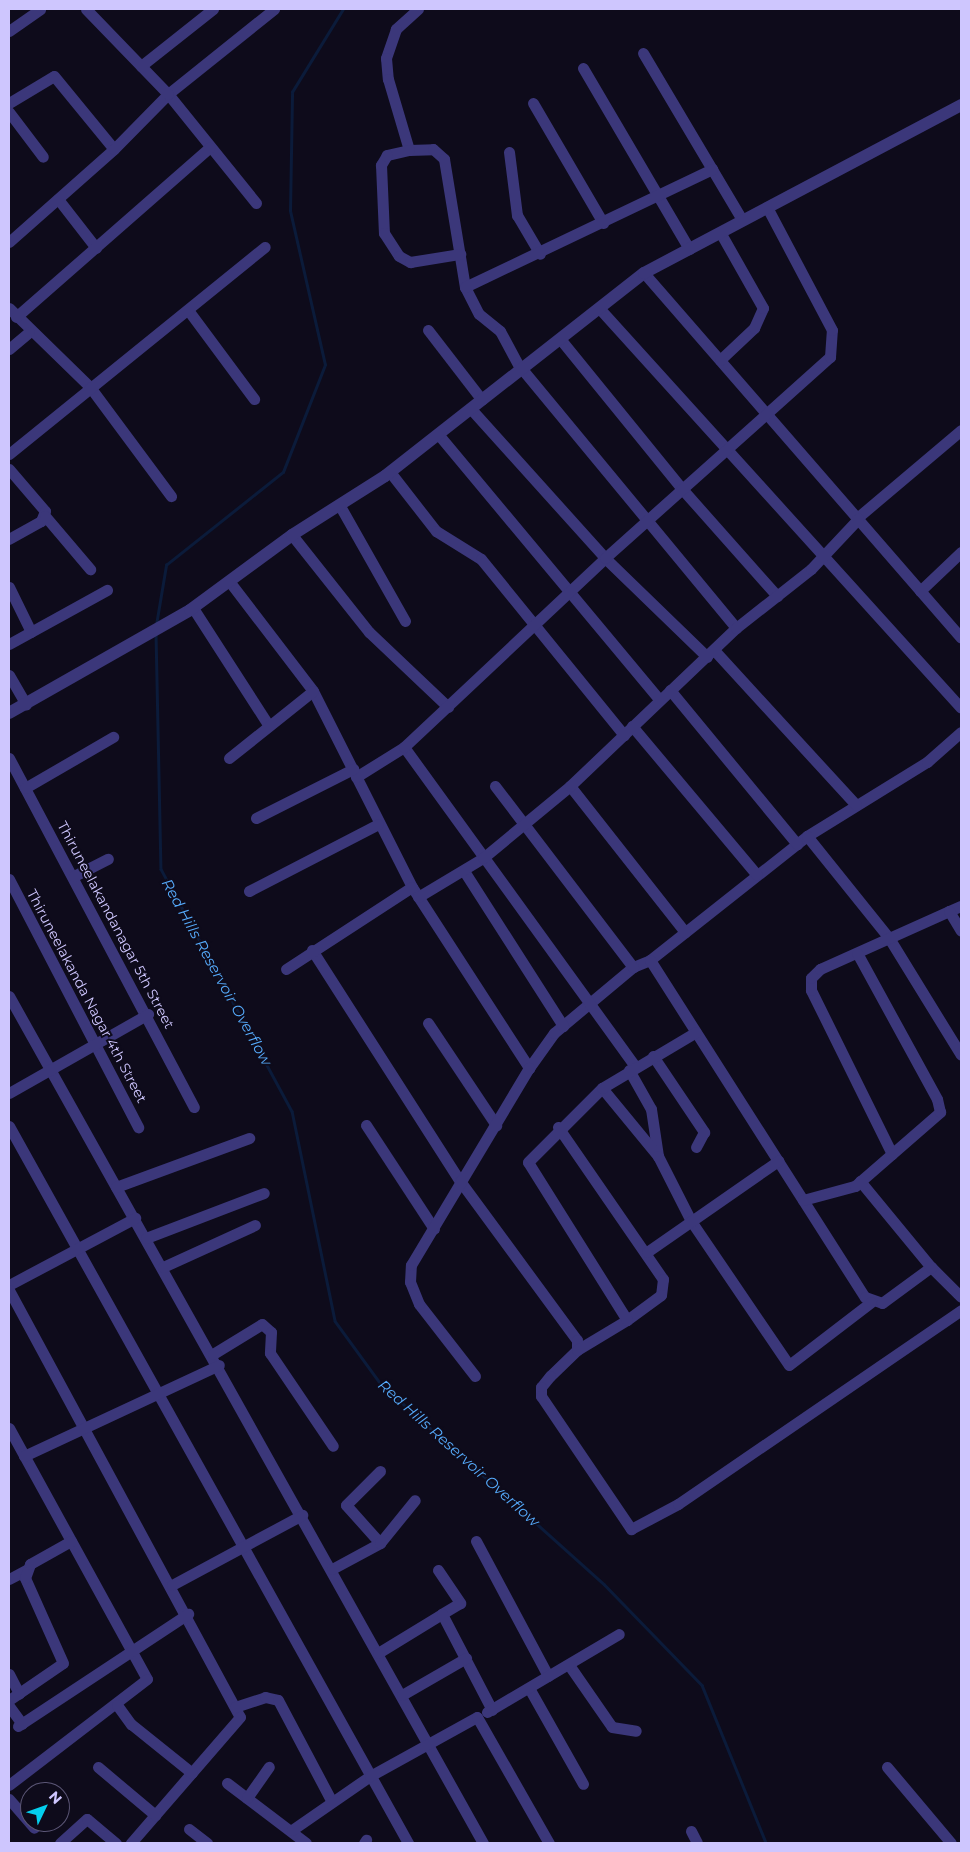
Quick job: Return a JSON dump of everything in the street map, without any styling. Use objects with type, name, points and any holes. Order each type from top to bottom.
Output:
[{"type":"street","points":[[9,31],[40,9]]},
{"type":"street","points":[[86,9],[168,94],[209,148],[256,203]]},
{"type":"street","points":[[142,66],[213,9]]},
{"type":"street","points":[[9,242],[114,149],[168,94],[274,9]]},
{"type":"street","points":[[409,150],[388,79],[386,58],[396,29],[418,9]]},
{"type":"street","points":[[643,53],[742,220]]},
{"type":"street","points":[[583,68],[689,249]]},
{"type":"street","points":[[9,103],[54,76],[114,149]]},
{"type":"street","points":[[533,103],[604,223]]},
{"type":"street","points":[[9,713],[191,609],[292,535],[340,506],[390,472],[561,340],[644,273],[961,105]]},
{"type":"street","points":[[9,112],[43,156]]},
{"type":"street","points":[[171,496],[90,387],[29,332],[12,313],[96,248],[209,148]]},
{"type":"street","points":[[460,254],[410,262],[399,256],[384,233],[381,165],[387,155],[409,150],[433,148],[444,159],[460,254],[465,288],[479,314],[500,331],[522,370],[736,628]]},
{"type":"street","points":[[509,152],[517,215],[540,254]]},
{"type":"street","points":[[465,288],[540,254],[712,169]]},
{"type":"street","points":[[58,198],[96,248]]},
{"type":"street","points":[[256,818],[354,773],[404,747],[571,593],[605,558],[828,361],[833,341],[766,207]]},
{"type":"street","points":[[720,232],[763,308],[754,328],[720,360]]},
{"type":"street","points":[[9,454],[265,247]]},
{"type":"street","points":[[644,273],[961,638]]},
{"type":"street","points":[[599,308],[725,452],[825,556],[961,708]]},
{"type":"street","points":[[188,310],[254,399]]},
{"type":"street","points":[[428,330],[482,400]]},
{"type":"street","points":[[9,349],[29,332]]},
{"type":"street","points":[[561,340],[683,490],[777,596]]},
{"type":"street","points":[[472,409],[605,558],[711,653],[856,805]]},
{"type":"street","points":[[286,969],[312,950],[415,892],[464,871],[483,858],[570,786],[736,628],[825,556],[857,518],[961,430]]},
{"type":"street","points":[[438,434],[660,700]]},
{"type":"street","points":[[9,469],[38,499],[45,516],[90,569]]},
{"type":"street","points":[[390,472],[436,531],[481,559],[536,625],[757,875]]},
{"type":"street","points":[[340,506],[405,622]]},
{"type":"street","points":[[9,539],[45,516]]},
{"type":"street","points":[[292,535],[369,632],[448,707]]},
{"type":"street","points":[[920,591],[961,552]]},
{"type":"street","points":[[229,581],[313,691],[378,824],[415,892],[529,1068]]},
{"type":"street","points":[[9,587],[31,632]]},
{"type":"street","points":[[9,644],[107,590]]},
{"type":"street","points":[[191,609],[269,726]]},
{"type":"street","points":[[9,675],[26,704]]},
{"type":"street","points":[[670,690],[797,844]]},
{"type":"street","points":[[229,758],[313,691]]},
{"type":"street","points":[[475,1376],[432,1324],[410,1282],[411,1265],[434,1229],[460,1180],[496,1125],[529,1068],[563,1026],[633,967],[650,960],[807,836],[927,762],[961,732]]},
{"type":"street","points":[[25,788],[113,737]]},
{"type":"street","points":[[404,747],[632,1068],[651,1109],[658,1156]]},
{"type":"street","name":"Thiruneelakandanagar 5th Street","points":[[9,758],[148,1014],[194,1107]]},
{"type":"street","points":[[495,786],[522,824],[633,967]]},
{"type":"street","points":[[570,786],[685,932]]},
{"type":"street","points":[[249,891],[378,824]]},
{"type":"street","points":[[807,836],[889,938],[961,1055]]},
{"type":"street","points":[[74,876],[108,860]]},
{"type":"street","points":[[464,871],[563,1026]]},
{"type":"street","name":"Thiruneelakanda Nagar 4th Street","points":[[9,879],[138,1127]]},
{"type":"street","points":[[892,1154],[810,984],[820,968],[857,954],[961,906]]},
{"type":"street","points":[[949,911],[961,932]]},
{"type":"street","points":[[312,950],[460,1180],[568,1325],[577,1350]]},
{"type":"street","points":[[803,1200],[845,1191],[860,1181],[936,1118],[940,1106],[857,954]]},
{"type":"street","points":[[650,960],[803,1200],[872,1302]]},
{"type":"street","points":[[9,996],[116,1187],[213,1354],[482,1843]]},
{"type":"street","points":[[9,1093],[148,1014]]},
{"type":"street","points":[[428,1023],[496,1125]]},
{"type":"street","points":[[627,1320],[528,1167],[531,1156],[558,1127],[602,1088],[652,1056],[696,1032]]},
{"type":"street","points":[[652,1056],[704,1132],[696,1147]]},
{"type":"street","points":[[602,1088],[658,1156],[691,1222],[789,1364],[872,1302],[882,1303],[931,1266]]},
{"type":"street","points":[[366,1125],[434,1229]]},
{"type":"street","points":[[9,1126],[241,1547],[408,1843]]},
{"type":"street","points":[[558,1127],[647,1252],[663,1280],[664,1290],[627,1320],[577,1350],[545,1382],[541,1396],[625,1522],[637,1530],[961,1310]]},
{"type":"street","points":[[116,1187],[249,1138]]},
{"type":"street","points":[[647,1252],[778,1161]]},
{"type":"street","points":[[860,1181],[931,1266],[961,1298]]},
{"type":"street","points":[[146,1238],[264,1193]]},
{"type":"street","points":[[9,1285],[135,1218]]},
{"type":"street","points":[[163,1267],[255,1225]]},
{"type":"street","points":[[9,1290],[188,1614],[240,1717],[131,1843]]},
{"type":"street","points":[[213,1354],[262,1324],[271,1332],[270,1353],[333,1446]]},
{"type":"street","points":[[24,1456],[219,1365]]},
{"type":"street","points":[[9,1428],[147,1679],[117,1704],[9,1785]]},
{"type":"street","points":[[380,1470],[346,1505],[380,1543]]},
{"type":"street","points":[[332,1569],[380,1543],[415,1500]]},
{"type":"street","points":[[172,1585],[302,1515]]},
{"type":"street","points":[[9,1579],[71,1541]]},
{"type":"street","points":[[476,1541],[548,1676]]},
{"type":"street","points":[[9,1700],[59,1669],[64,1659],[25,1578],[26,1570]]},
{"type":"street","points":[[378,1653],[460,1603],[438,1570]]},
{"type":"street","points":[[9,1706],[20,1725],[188,1614]]},
{"type":"street","points":[[442,1614],[492,1710]]},
{"type":"street","points":[[292,1830],[332,1800],[370,1776],[492,1710],[619,1634]]},
{"type":"street","points":[[402,1695],[466,1658]]},
{"type":"street","points":[[569,1665],[612,1727],[636,1731]]},
{"type":"street","points":[[9,1674],[19,1694]]},
{"type":"street","points":[[529,1688],[584,1784]]},
{"type":"street","points":[[235,1708],[265,1697],[278,1700],[332,1800]]},
{"type":"street","points":[[117,1704],[131,1724],[192,1773]]},
{"type":"street","points":[[477,1717],[549,1843]]},
{"type":"street","points":[[98,1767],[155,1815]]},
{"type":"street","points":[[247,1798],[269,1767]]},
{"type":"street","points":[[887,1767],[951,1843]]},
{"type":"street","points":[[227,1783],[292,1830],[306,1843]]},
{"type":"street","points":[[9,1799],[20,1812]]},
{"type":"street","points":[[60,1843],[87,1820],[116,1843]]},
{"type":"street","points":[[189,1829],[207,1843]]},
{"type":"street","points":[[691,1831],[697,1843]]},
{"type":"waterway","name":"Red Hills Reservoir Overflow","points":[[156,625],[166,565],[283,472],[325,365],[290,211],[292,92],[343,9]]},
{"type":"waterway","name":"Red Hills Reservoir Overflow","points":[[156,633],[161,869],[292,1111],[335,1321],[381,1384],[604,1584],[702,1685],[766,1843]]}]
